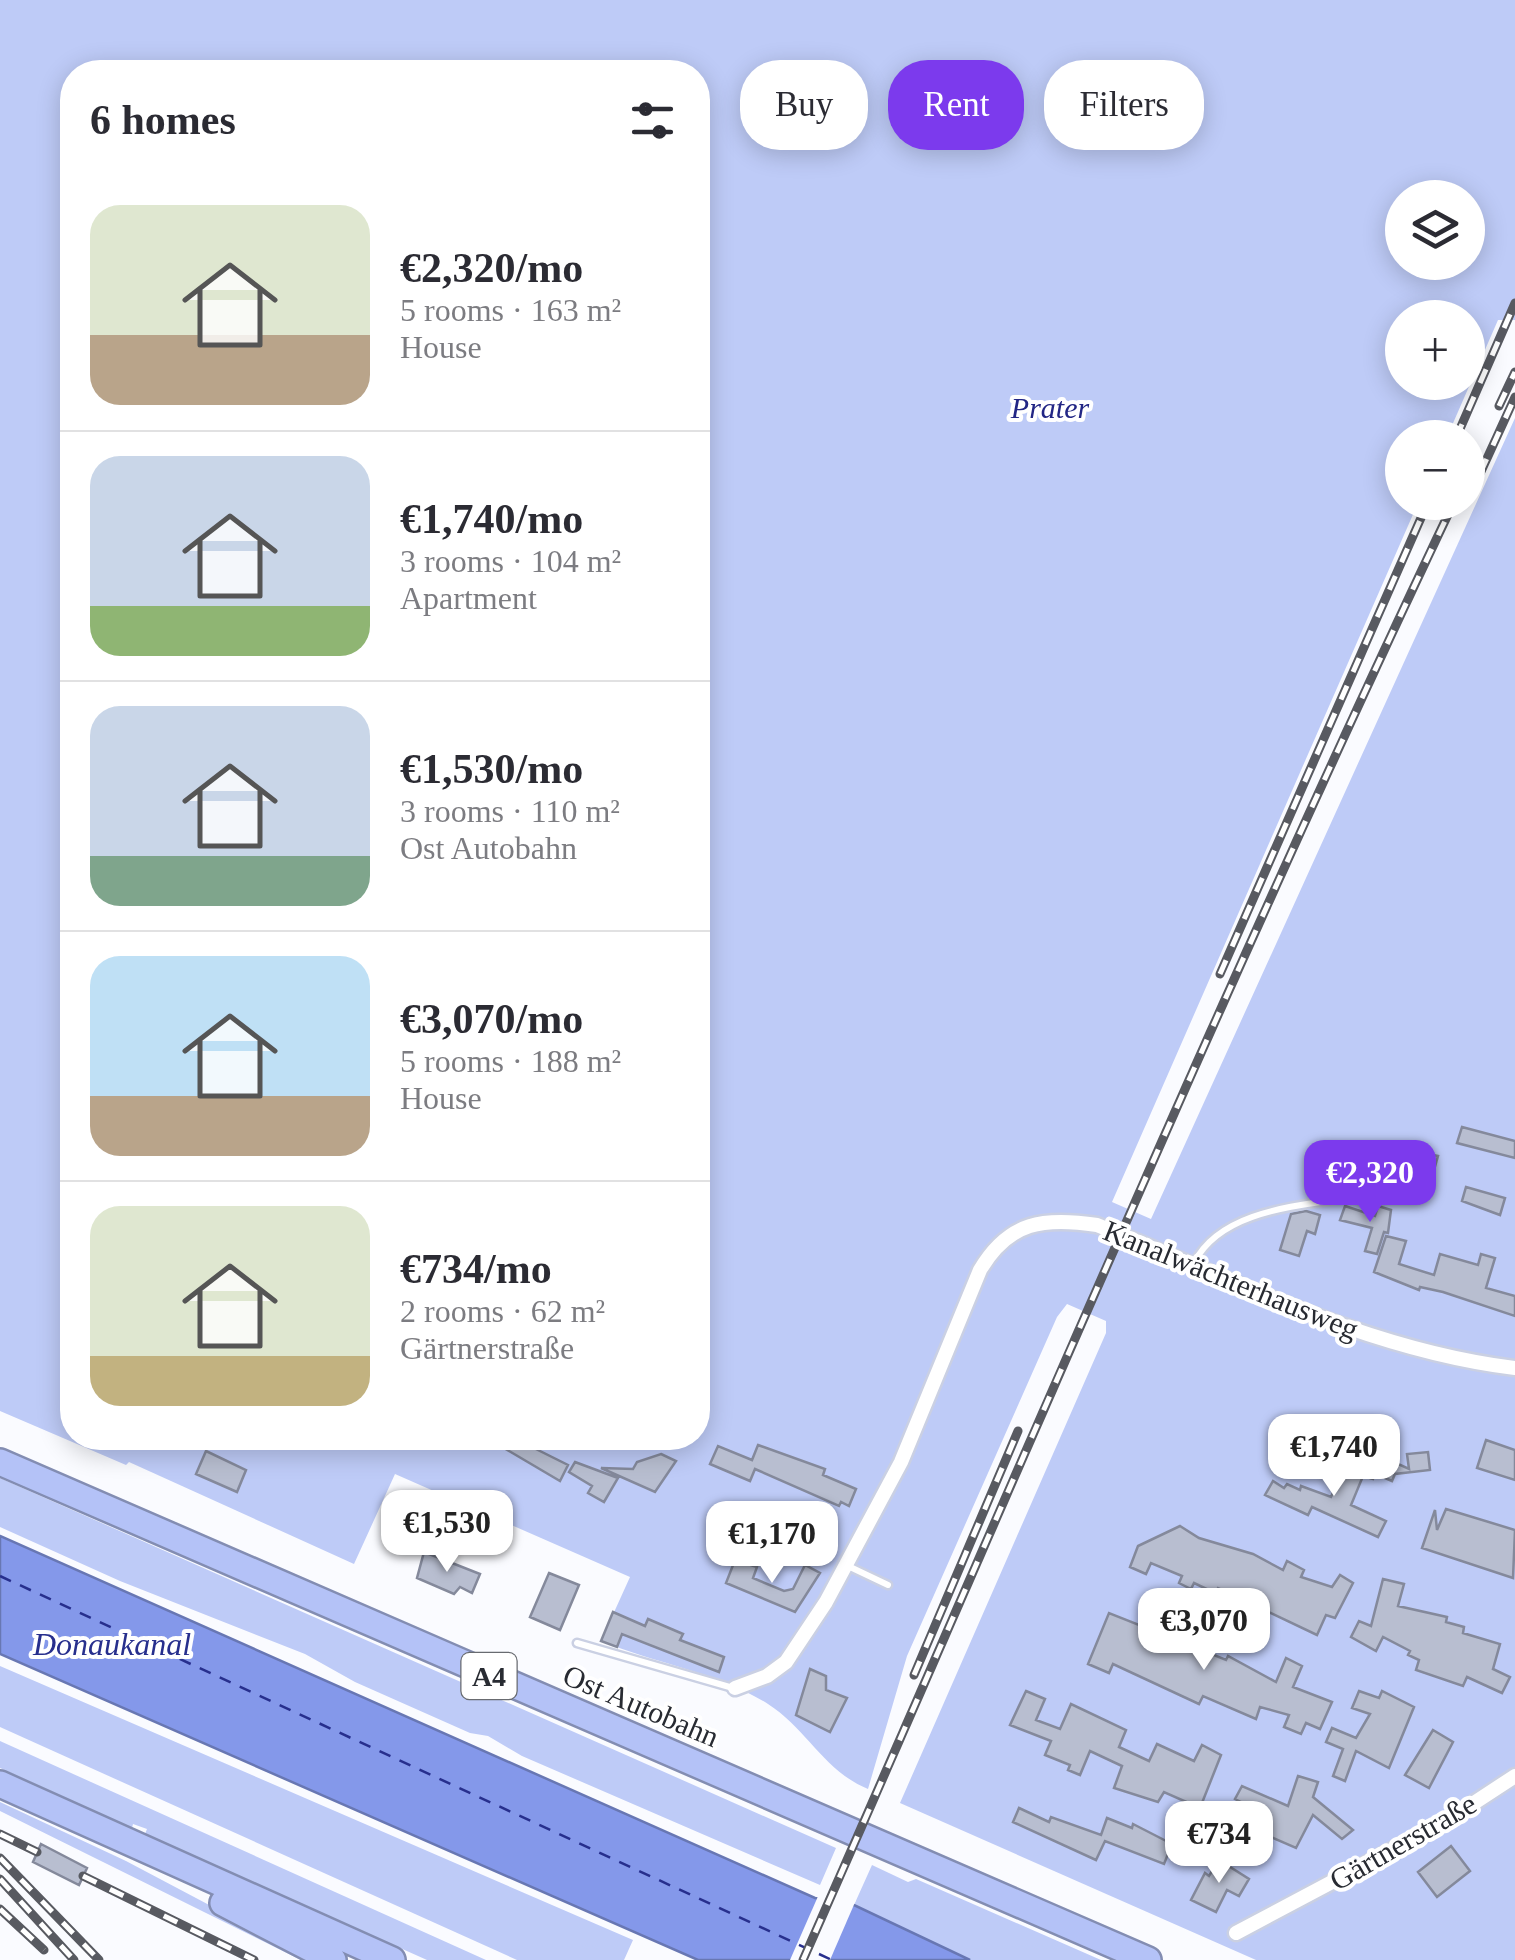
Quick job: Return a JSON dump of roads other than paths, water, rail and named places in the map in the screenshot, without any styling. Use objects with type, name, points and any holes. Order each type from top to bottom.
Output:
[{"type":"highway","name":"Ost Autobahn","points":[[0,1462],[1148,1960]]},
{"type":"highway","points":[[0,1784],[79,1823],[392,1960]]},
{"type":"highway","points":[[79,1823],[124,1853],[333,1960]]},
{"type":"street","name":"Kanalwächterhausweg","points":[[735,1688],[767,1676],[786,1662],[847,1566],[896,1473],[980,1270],[1000,1245],[1022,1228],[1058,1220],[1096,1226],[1371,1336],[1428,1354],[1515,1368]]},
{"type":"street","name":"Gärtnerstraße","points":[[1236,1933],[1444,1822],[1515,1776]]},
{"type":"lane","points":[[1194,1263],[1210,1238],[1232,1226],[1283,1207],[1334,1200]]},
{"type":"lane","points":[[847,1566],[888,1586]]},
{"type":"lane","points":[[578,1643],[735,1688]]},
{"type":"water","name":"Donaukanal","points":[[0,1536],[815,1898],[854,1905],[970,1960],[698,1960],[0,1654]]},
{"type":"railway","points":[[1464,420],[1515,303]]},
{"type":"railway","points":[[1499,406],[1515,372]]},
{"type":"railway","points":[[1485,463],[1515,397]]},
{"type":"railway","points":[[1220,974],[1420,520]]},
{"type":"railway","points":[[803,1960],[1204,1046],[1446,520]]},
{"type":"railway","points":[[914,1675],[1018,1431]]},
{"type":"railway","points":[[0,1834],[37,1852]]},
{"type":"railway","points":[[0,1858],[99,1960]]},
{"type":"railway","points":[[83,1876],[254,1960]]},
{"type":"railway","points":[[0,1879],[74,1960]]},
{"type":"railway","points":[[0,1909],[44,1950]]},
{"type":"park label","name":"Prater","points":[[1050,408]]}]
